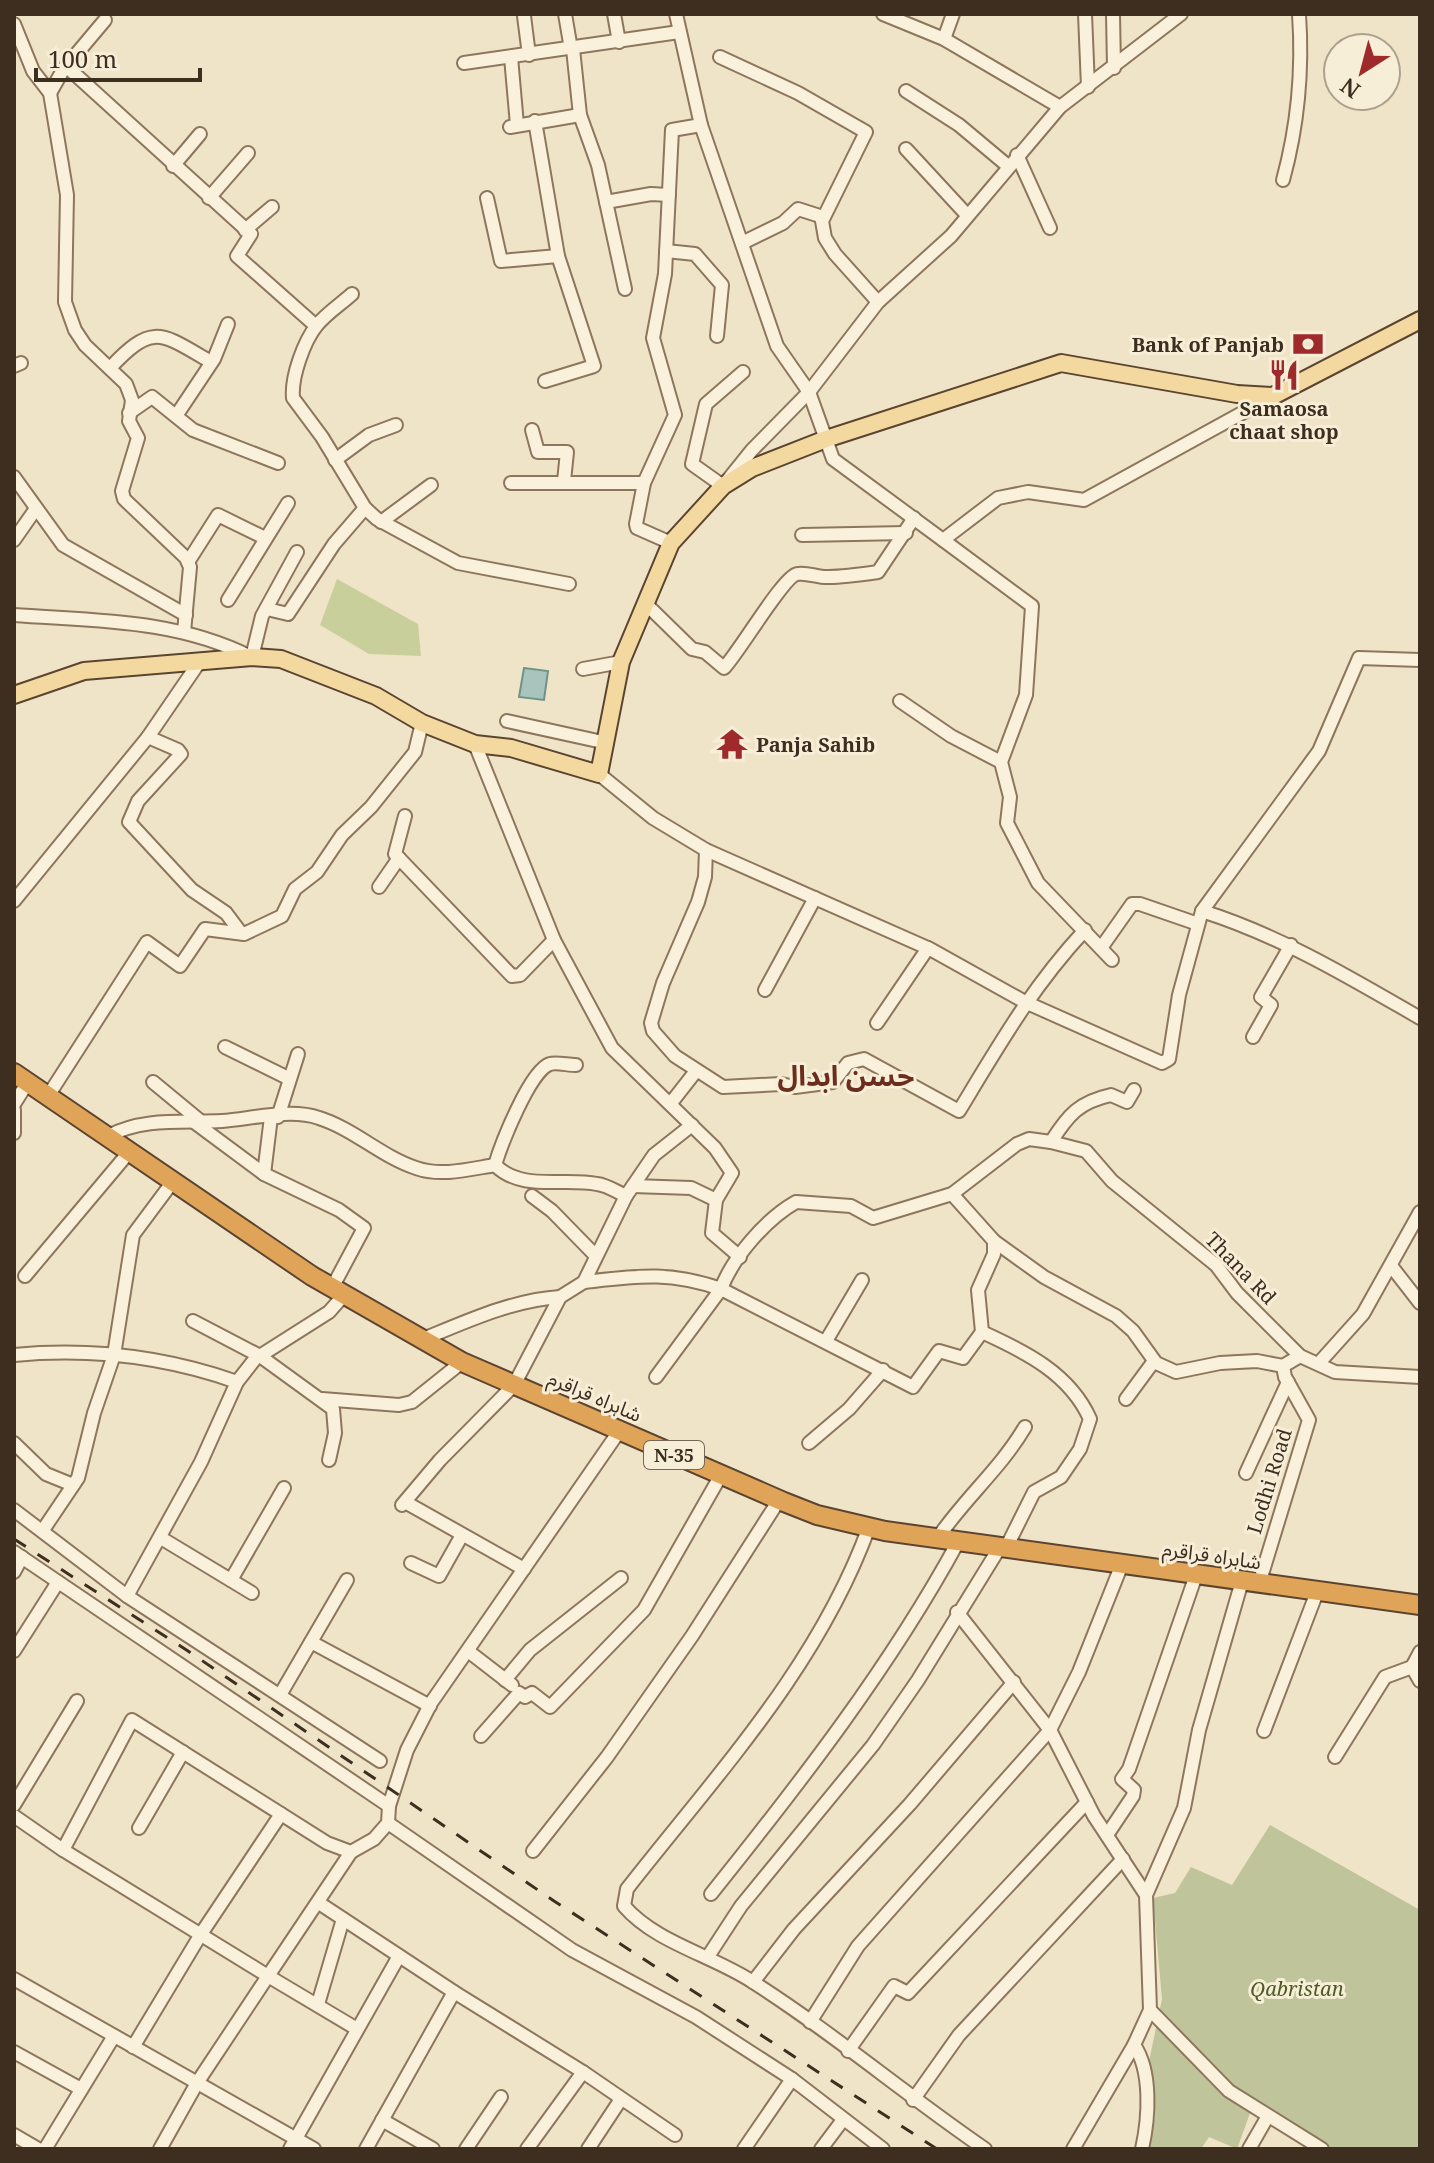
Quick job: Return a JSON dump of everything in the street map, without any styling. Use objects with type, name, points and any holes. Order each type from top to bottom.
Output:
[{"type":"highway","name":"شاہراہ قراقرم","points":[[21,1078],[338,1292],[421,1340],[514,1385],[817,1515],[937,1539],[1420,1605]]},
{"type":"main road","points":[[14,695],[84,671],[252,657],[281,659],[312,668],[376,696],[422,723],[475,744],[511,748],[599,774],[621,662],[645,603],[671,543],[723,486],[772,459],[826,439],[1061,363],[1237,394],[1273,396],[1420,320]]},
{"type":"street","points":[[565,14],[580,115],[598,165],[625,289]]},
{"type":"street","points":[[614,14],[619,42]]},
{"type":"street","points":[[676,14],[701,125],[777,346],[809,392],[833,459],[1032,606],[1026,695],[1001,762],[1010,797],[1007,823],[1038,883],[1112,960]]},
{"type":"street","points":[[944,39],[953,14]]},
{"type":"street","points":[[1085,14],[1088,87]]},
{"type":"street","points":[[1113,14],[1114,68]]},
{"type":"street","points":[[743,372],[706,404],[692,464],[723,486],[752,450],[809,392],[878,302],[951,236],[1060,107],[1181,14]]},
{"type":"street","points":[[1283,180],[1293,142],[1301,74],[1299,14]]},
{"type":"street","points":[[887,15],[944,39],[1060,107]]},
{"type":"street","points":[[524,16],[529,55]]},
{"type":"street","points":[[50,93],[66,66],[105,20]]},
{"type":"street","points":[[14,24],[33,71],[50,93],[67,195],[65,302],[75,330],[85,345],[126,384],[132,400],[129,421],[138,438],[122,491],[124,499],[188,562]]},
{"type":"street","points":[[464,63],[679,32]]},
{"type":"street","points":[[511,57],[514,126],[580,115]]},
{"type":"street","points":[[720,57],[798,93],[866,132],[823,217],[825,238],[835,254],[878,302]]},
{"type":"street","points":[[66,66],[245,230],[251,237],[236,252],[237,256],[316,326]]},
{"type":"street","points":[[906,91],[959,125],[1008,166]]},
{"type":"street","points":[[535,121],[558,256],[594,366],[545,381]]},
{"type":"street","points":[[671,543],[637,528],[644,483],[675,415],[653,338],[666,251],[672,130],[701,125]]},
{"type":"street","points":[[173,166],[200,134]]},
{"type":"street","points":[[906,149],[967,215]]},
{"type":"street","points":[[209,198],[248,153]]},
{"type":"street","points":[[1017,155],[1050,228]]},
{"type":"street","points":[[606,202],[651,194],[669,195]]},
{"type":"street","points":[[487,198],[501,261],[558,256]]},
{"type":"street","points":[[245,230],[272,207]]},
{"type":"street","points":[[742,243],[783,223],[798,209],[823,217]]},
{"type":"street","points":[[666,251],[695,254],[722,285],[717,336]]},
{"type":"street","points":[[352,294],[316,326],[301,357],[293,398],[365,508],[381,522],[458,563],[569,584]]},
{"type":"street","points":[[176,416],[211,362],[228,324]]},
{"type":"street","points":[[110,368],[136,341],[161,336],[211,362]]},
{"type":"street","points":[[943,540],[998,498],[1028,492],[1084,500],[1273,396]]},
{"type":"street","points":[[129,413],[152,397],[205,436],[260,453],[278,463]]},
{"type":"street","points":[[335,460],[369,435],[396,425]]},
{"type":"street","points":[[532,430],[538,452],[567,452],[564,481]]},
{"type":"street","points":[[14,477],[63,545],[186,615]]},
{"type":"street","points":[[511,483],[644,483]]},
{"type":"street","points":[[381,522],[431,485]]},
{"type":"street","points":[[228,600],[288,503]]},
{"type":"street","points":[[267,609],[288,614],[334,544],[365,508]]},
{"type":"street","points":[[16,534],[35,510]]},
{"type":"street","points":[[184,632],[188,562],[218,515],[265,538]]},
{"type":"street","points":[[645,603],[692,649],[705,652],[724,668],[758,625],[772,596],[790,578],[796,574],[831,578],[842,573],[878,572],[914,518]]},
{"type":"street","points":[[802,535],[906,533]]},
{"type":"street","points":[[14,615],[115,619],[167,626],[252,657],[257,631],[297,552]]},
{"type":"street","points":[[599,774],[653,818],[706,850],[928,948],[1025,1002],[1166,1063],[1200,917],[1319,751],[1359,658],[1420,660]]},
{"type":"street","points":[[14,901],[148,737],[200,661]]},
{"type":"street","points":[[583,669],[621,662]]},
{"type":"street","points":[[900,701],[951,736],[1001,762]]},
{"type":"street","points":[[507,721],[607,743]]},
{"type":"street","points":[[48,1096],[147,942],[180,966],[205,929],[241,933],[282,916],[295,889],[317,872],[342,835],[371,807],[415,752],[422,723]]},
{"type":"street","points":[[148,737],[177,749],[181,754],[138,801],[129,822],[192,890],[226,913],[241,933]]},
{"type":"street","points":[[475,744],[554,940],[612,1048],[671,1103],[732,1173],[716,1200],[712,1233],[740,1257]]},
{"type":"street","points":[[405,816],[395,850],[399,858],[512,976],[520,975],[554,940]]},
{"type":"street","points":[[706,850],[705,877],[698,902],[663,983],[651,1023],[658,1040],[696,1071],[723,1087],[734,1089],[781,1084],[795,1087],[833,1082],[842,1067],[856,1059],[864,1059],[959,1111],[1025,1002],[1046,972],[1085,930]]},
{"type":"street","points":[[379,887],[399,858]]},
{"type":"street","points":[[765,990],[815,898]]},
{"type":"street","points":[[1101,948],[1132,904],[1255,928],[1420,1018]]},
{"type":"street","points":[[1253,1037],[1271,1005],[1261,997],[1291,945]]},
{"type":"street","points":[[877,1023],[928,948]]},
{"type":"street","points":[[225,1047],[288,1078]]},
{"type":"street","points":[[264,1174],[274,1117],[298,1054]]},
{"type":"street","points":[[495,1165],[503,1138],[538,1072],[550,1064],[576,1065]]},
{"type":"street","points":[[671,1103],[696,1071]]},
{"type":"street","points":[[14,1104],[21,1078]]},
{"type":"street","points":[[127,1596],[161,1538],[237,1382],[260,1356],[329,1312],[364,1228],[339,1210],[264,1174],[153,1082]]},
{"type":"street","points":[[656,1377],[721,1289],[740,1257],[768,1224],[796,1202],[851,1206],[873,1218],[952,1194],[1017,1144],[1029,1139],[1051,1142],[1070,1112],[1078,1106],[1111,1095],[1127,1102],[1134,1090]]},
{"type":"street","points":[[14,1110],[14,1133]]},
{"type":"street","points":[[108,1136],[126,1127],[194,1119],[303,1114],[329,1122],[417,1169],[449,1172],[495,1165]]},
{"type":"street","points":[[584,1282],[630,1191],[654,1155],[692,1125]]},
{"type":"street","name":"Thana Rd","points":[[1051,1142],[1086,1151],[1112,1181],[1216,1265],[1237,1293],[1300,1356],[1335,1372],[1420,1377]]},
{"type":"street","points":[[25,1276],[130,1151]]},
{"type":"street","points":[[495,1165],[506,1176],[541,1182],[597,1183],[630,1191],[691,1188],[716,1200]]},
{"type":"street","points":[[43,1530],[73,1485],[114,1355],[133,1235],[174,1180]]},
{"type":"street","points":[[952,1194],[994,1241],[1044,1277],[1116,1316],[1133,1331],[1154,1361],[1176,1372],[1220,1363],[1257,1361],[1283,1366],[1300,1356]]},
{"type":"street","points":[[532,1196],[552,1211],[596,1256]]},
{"type":"street","points":[[1319,1363],[1363,1314],[1420,1212]]},
{"type":"street","points":[[421,1340],[540,1298],[560,1297],[584,1282],[657,1274],[685,1277],[721,1289],[913,1387],[939,1351],[963,1358],[982,1332],[978,1290],[994,1254],[994,1241]]},
{"type":"street","points":[[1392,1267],[1420,1303]]},
{"type":"street","points":[[826,1341],[862,1280]]},
{"type":"street","points":[[524,1569],[404,1504],[440,1460],[514,1385],[560,1297]]},
{"type":"street","points":[[193,1321],[260,1356],[322,1399],[336,1417],[329,1460]]},
{"type":"street","points":[[709,1955],[741,1906],[873,1745],[918,1680],[957,1612],[1003,1548],[1034,1492],[1061,1477],[1080,1449],[1090,1419],[1080,1396],[1053,1371],[982,1332]]},
{"type":"street","points":[[14,1355],[60,1352],[114,1355],[193,1367],[237,1382]]},
{"type":"street","points":[[1126,1399],[1154,1361]]},
{"type":"street","points":[[322,1399],[399,1405],[412,1402],[462,1362]]},
{"type":"street","name":"Lodhi Road","points":[[1146,1895],[1184,1808],[1199,1730],[1309,1420],[1288,1382],[1283,1366]]},
{"type":"street","points":[[809,1443],[849,1409],[883,1370]]},
{"type":"street","points":[[1246,1473],[1288,1382]]},
{"type":"street","points":[[937,1539],[959,1508],[1010,1452],[1025,1427]]},
{"type":"street","points":[[160,2149],[197,2083],[351,1852],[374,1839],[388,1823],[389,1806],[407,1750],[430,1706],[620,1430]]},
{"type":"street","points":[[14,1443],[46,1474],[73,1485]]},
{"type":"street","points":[[468,1651],[519,1693],[525,1697],[532,1693],[550,1707],[644,1610],[721,1475]]},
{"type":"street","points":[[231,1580],[284,1488]]},
{"type":"street","points":[[533,1851],[607,1757],[692,1636],[779,1500]]},
{"type":"street","points":[[14,1510],[127,1596],[380,1761]]},
{"type":"street","points":[[869,1527],[804,1661],[764,1720],[627,1889],[624,1906],[640,1925],[709,1955],[753,1982],[985,2149]]},
{"type":"street","points":[[411,1563],[439,1576],[462,1535]]},
{"type":"street","points":[[161,1538],[252,1593]]},
{"type":"street","points":[[711,1894],[849,1712],[925,1602],[958,1542]]},
{"type":"street","points":[[14,1572],[18,1554],[389,1806]]},
{"type":"street","points":[[810,2022],[858,1946],[1050,1730],[1079,1672],[1122,1564]]},
{"type":"street","points":[[1107,1835],[1133,1796],[1134,1790],[1122,1779],[1129,1769],[1196,1575]]},
{"type":"street","points":[[505,1680],[530,1650],[621,1578]]},
{"type":"street","points":[[280,1695],[347,1580]]},
{"type":"street","points":[[14,1651],[58,1582]]},
{"type":"street","points":[[1264,1731],[1317,1592]]},
{"type":"street","points":[[957,1612],[1050,1730],[1087,1802],[1146,1895],[1150,2010],[1134,2045],[1073,2149]]},
{"type":"street","points":[[311,1642],[430,1706]]},
{"type":"street","points":[[1335,1757],[1385,1677],[1412,1667],[1420,1652]]},
{"type":"street","points":[[1412,1667],[1420,1681]]},
{"type":"street","points":[[753,1982],[794,1929],[910,1804],[1014,1682]]},
{"type":"street","points":[[481,1736],[519,1693]]},
{"type":"street","points":[[14,1805],[77,1701]]},
{"type":"street","points":[[63,1850],[132,1720],[327,1843],[351,1852]]},
{"type":"street","points":[[139,1828],[183,1752]]},
{"type":"street","points":[[848,2051],[894,1986],[908,1993],[1087,1802]]},
{"type":"street","points":[[133,2047],[201,1934],[281,1814]]},
{"type":"street","points":[[14,1816],[63,1850],[357,2029]]},
{"type":"street","points":[[388,1823],[572,1950],[696,2017],[792,2079],[842,2121],[883,2149]]},
{"type":"street","points":[[913,2100],[959,2035],[1123,1859]]},
{"type":"street","points":[[319,1903],[583,2072],[675,2135]]},
{"type":"street","points":[[318,2004],[343,1919]]},
{"type":"street","points":[[293,2144],[399,1956]]},
{"type":"street","points":[[14,1979],[197,2083],[293,2144],[314,2149]]},
{"type":"street","points":[[366,2149],[454,1992]]},
{"type":"street","points":[[1150,2010],[1207,2073],[1322,2149]]},
{"type":"street","points":[[45,2149],[114,2036]]},
{"type":"street","points":[[1134,2045],[1141,2054],[1146,2086],[1142,2149]]},
{"type":"street","points":[[14,2052],[81,2089]]},
{"type":"street","points":[[527,2149],[583,2072]]},
{"type":"street","points":[[744,2149],[792,2079]]},
{"type":"street","points":[[466,2149],[501,2097]]},
{"type":"street","points":[[588,2149],[621,2099]]},
{"type":"street","points":[[1249,2149],[1268,2116]]},
{"type":"street","points":[[382,2120],[433,2149]]},
{"type":"street","points":[[821,2149],[842,2121]]},
{"type":"street","points":[[14,2135],[37,2149]]},
{"type":"green space","points":[[337,579],[418,624],[421,656],[369,654],[320,625]]},
{"type":"green space","name":"Qabristan","points":[[1270,1825],[1420,1910],[1420,2149],[1317,2149],[1253,2105],[1237,2149],[1209,2137],[1201,2149],[1147,2149],[1155,2117],[1147,2071],[1162,1999],[1153,1898],[1175,1893],[1191,1867],[1232,1885]]},
{"type":"water","points":[[524,668],[548,671],[544,700],[519,697]]},
{"type":"railway","points":[[14,1539],[188,1651],[554,1901],[937,2149]]},
{"type":"place","name":"Bank of Panjab","points":[[1308,344]]},
{"type":"place","name":"Samaosa chaat shop","points":[[1284,375]]},
{"type":"place","name":"Panja Sahib","points":[[732,744]]},
{"type":"district","name":"حسن ابدال","points":[[846,1075]]}]
